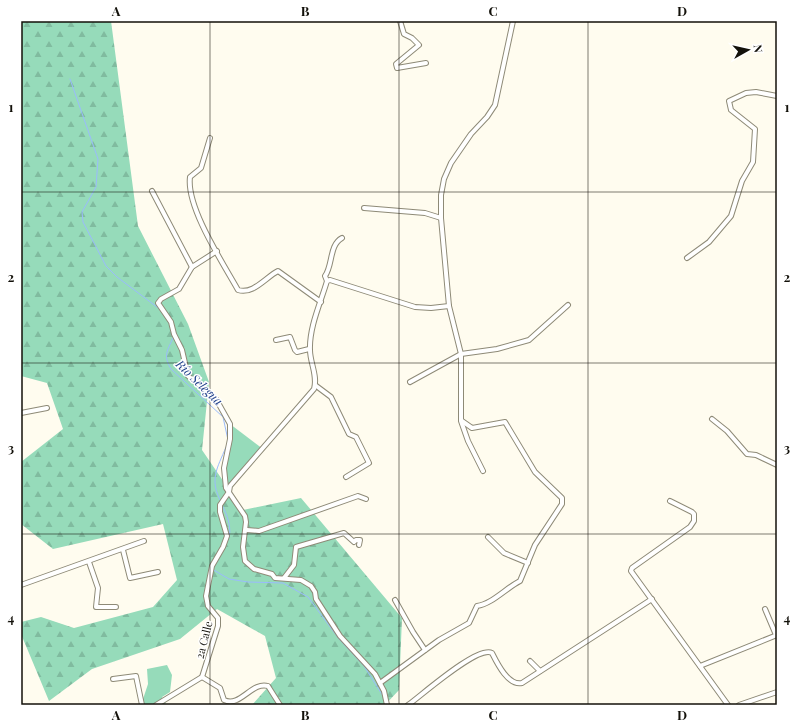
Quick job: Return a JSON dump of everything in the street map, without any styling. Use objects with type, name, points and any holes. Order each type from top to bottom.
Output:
[{"type":"street","points":[[400,21],[404,34],[412,38],[419,45],[402,57],[396,64],[397,68],[426,63]]},
{"type":"street","points":[[483,471],[468,441],[461,421],[461,354],[449,306],[441,218],[444,179],[451,163],[471,134],[487,117],[495,105],[513,21]]},
{"type":"street","points":[[687,258],[709,242],[731,216],[742,181],[754,162],[755,129],[731,110],[730,101],[746,93],[756,92],[777,96]]},
{"type":"street","points":[[210,138],[201,168],[190,180],[194,207],[238,290],[248,290],[262,283],[278,271],[321,302]]},
{"type":"street","points":[[152,191],[192,267]]},
{"type":"street","points":[[364,208],[425,213],[441,218]]},
{"type":"street","points":[[342,238],[337,242],[332,254],[330,270],[325,276],[327,281],[312,333],[310,349],[315,385],[331,397],[349,434],[356,437],[369,461],[368,464],[346,477]]},
{"type":"street","points":[[217,251],[192,267],[179,289],[161,299],[158,303],[166,314],[174,336],[182,350],[188,376],[216,399],[230,424],[230,439],[224,468],[226,488],[245,516],[247,530],[243,547],[244,561],[254,569],[272,574],[275,578],[301,580],[311,586],[315,592],[316,599],[340,636],[375,674],[384,691],[387,705]]},
{"type":"street","points":[[327,281],[330,280],[415,307],[431,308],[449,306]]},
{"type":"street","points":[[410,382],[461,354],[497,349],[529,340],[568,304]]},
{"type":"street","points":[[276,340],[290,337],[297,352],[310,349]]},
{"type":"street","name":"2a Calle","points":[[202,677],[218,626],[218,618],[208,606],[206,596],[212,566],[223,547],[227,536],[220,512],[222,504],[229,492],[230,486],[314,389],[315,385]]},
{"type":"street","points":[[21,413],[47,408]]},
{"type":"street","points":[[712,420],[727,431],[748,454],[756,455],[777,465]]},
{"type":"street","points":[[380,683],[425,650],[469,623],[475,607],[485,604],[510,586],[520,581],[535,545],[562,504],[562,498],[535,472],[505,422],[472,428],[461,421]]},
{"type":"street","points":[[247,530],[260,531],[358,496],[366,499]]},
{"type":"street","points":[[670,501],[692,512],[694,514],[694,521],[690,527],[631,570],[728,705]]},
{"type":"street","points":[[284,578],[294,565],[296,547],[344,533],[354,542],[356,540],[360,540],[359,545]]},
{"type":"street","points":[[488,537],[504,553],[528,563]]},
{"type":"street","points":[[21,585],[123,550],[144,541]]},
{"type":"street","points":[[123,550],[130,578],[158,572]]},
{"type":"street","points":[[89,562],[98,588],[96,607],[116,607]]},
{"type":"street","points":[[408,705],[465,661],[483,652],[492,653],[503,672],[515,683],[522,683],[652,598]]},
{"type":"street","points":[[395,600],[425,650]]},
{"type":"street","points":[[700,666],[777,635],[765,609]]},
{"type":"street","points":[[530,661],[540,671]]},
{"type":"street","points":[[113,679],[136,676],[142,705]]},
{"type":"street","points":[[156,705],[202,677],[220,688],[224,700],[226,701],[230,702],[259,686],[265,685],[268,686],[280,705]]},
{"type":"street","points":[[738,705],[777,692]]},
{"type":"green space","points":[[21,21],[111,21],[138,226],[188,324],[209,382],[202,450],[243,510],[301,498],[402,618],[399,690],[385,705],[252,705],[276,678],[265,636],[217,609],[180,639],[92,669],[49,701],[21,634],[21,622],[41,617],[74,628],[153,607],[177,580],[163,524],[53,549],[21,524],[21,462],[63,429],[47,383],[21,376]]},
{"type":"green space","points":[[230,424],[263,449],[230,486],[227,485],[224,469]]},
{"type":"green space","points":[[167,665],[172,675],[170,692],[162,697],[166,703],[163,705],[141,705],[148,684],[147,669]]},
{"type":"waterway","name":"Río Selegua","points":[[70,79],[98,159],[96,187],[82,212],[83,222],[106,266],[117,277],[161,310]]},
{"type":"waterway","name":"Río Selegua","points":[[173,338],[167,354],[167,360],[171,369],[223,417],[228,440]]},
{"type":"waterway","name":"Río Selegua","points":[[221,502],[215,487],[215,480],[217,468],[226,447]]},
{"type":"waterway","name":"Río Selegua","points":[[222,505],[230,527],[228,540]]},
{"type":"waterway","name":"Río Selegua","points":[[212,569],[229,579],[248,582],[283,583],[308,597],[339,639],[364,666],[383,696]]}]
